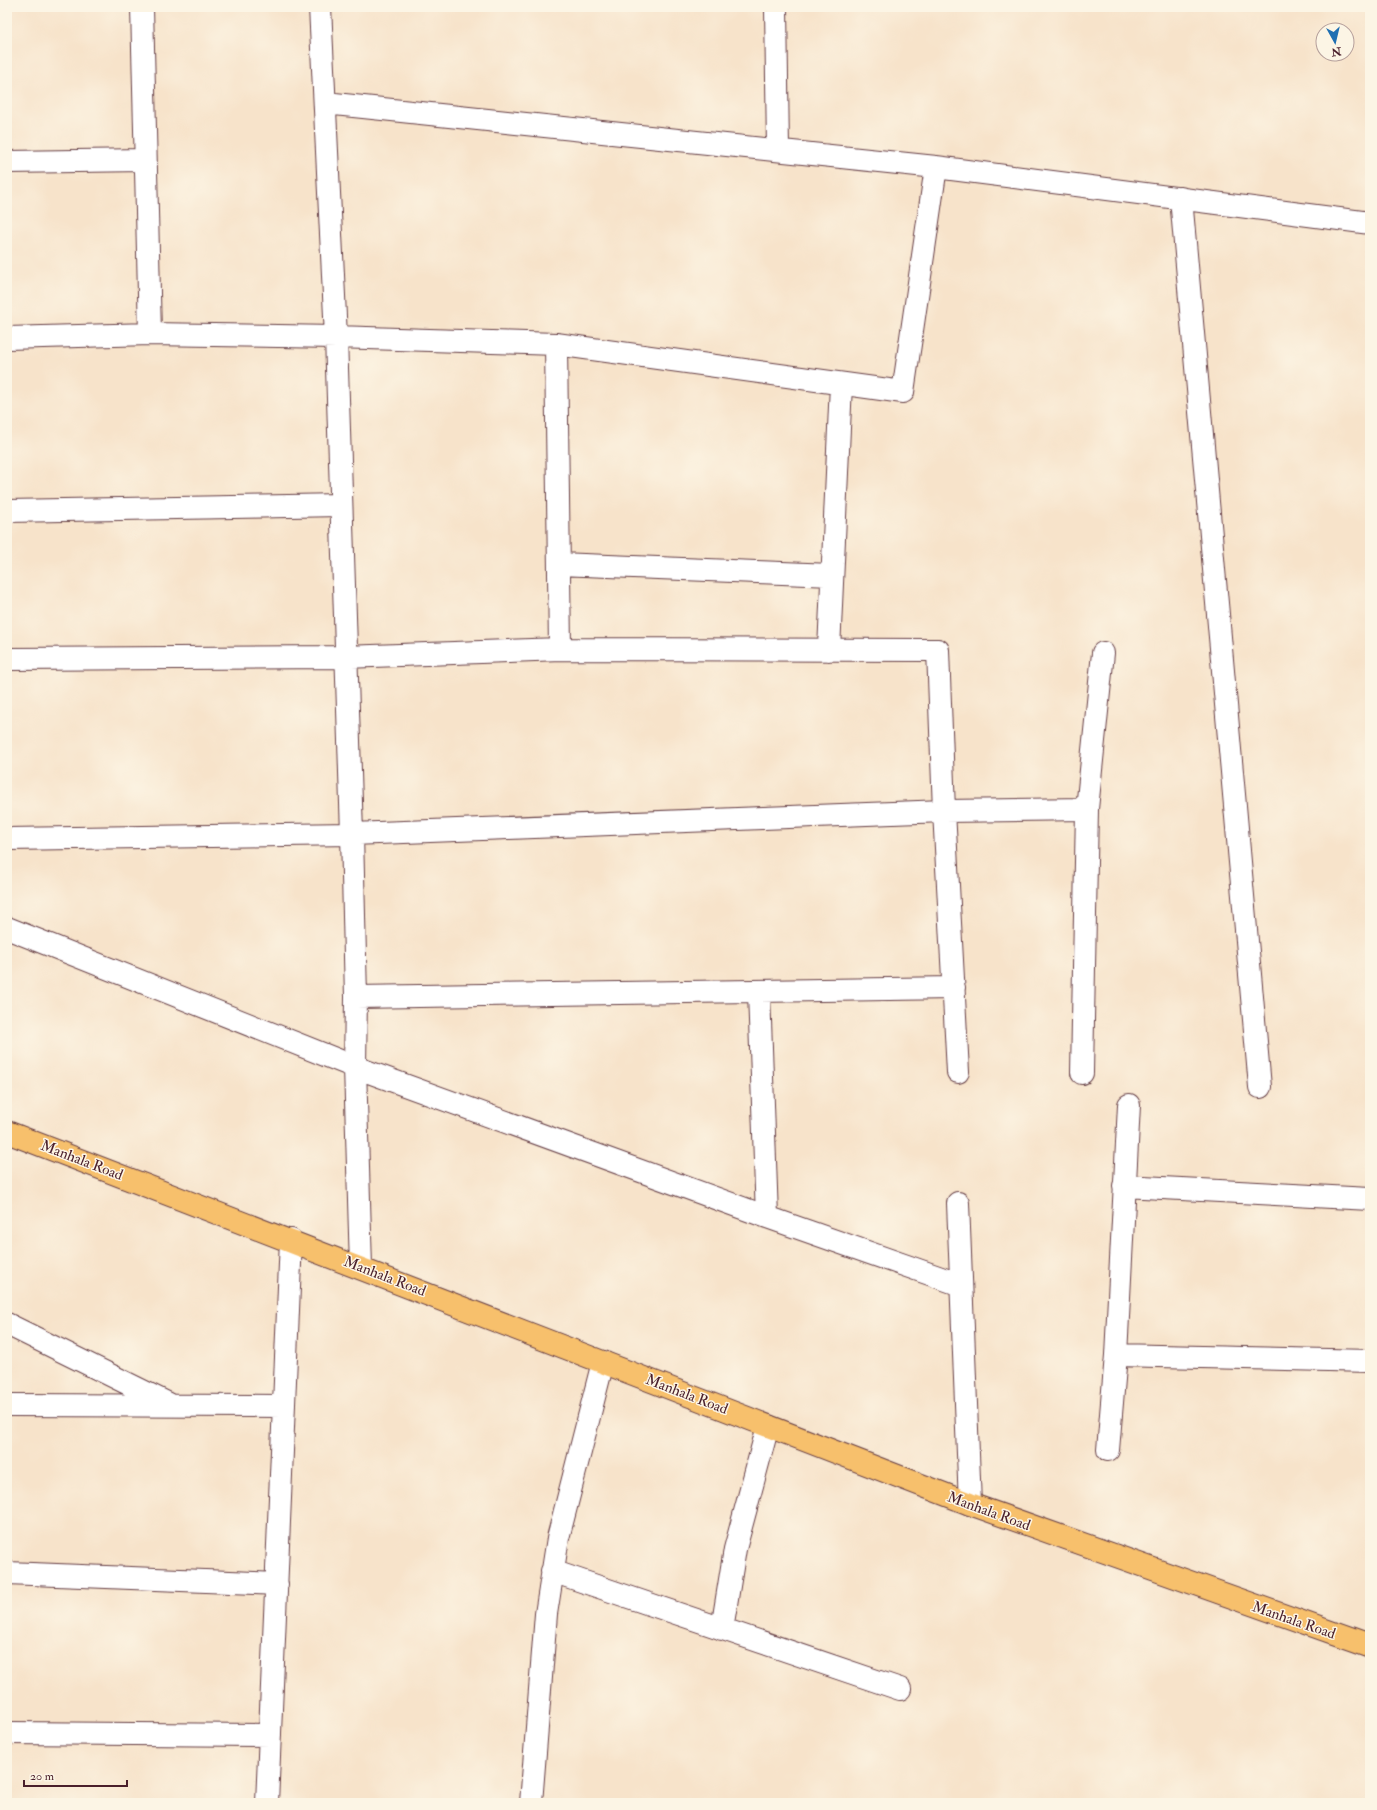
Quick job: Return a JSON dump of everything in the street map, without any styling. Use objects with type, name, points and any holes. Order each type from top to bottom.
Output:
[{"type":"main road","name":"Manhala Road","points":[[7,1132],[362,1267],[970,1504],[1370,1646]]},
{"type":"street","points":[[142,7],[150,334]]},
{"type":"street","points":[[320,7],[336,337],[345,657],[352,834],[356,997],[355,1067],[362,1267]]},
{"type":"street","points":[[776,7],[778,150]]},
{"type":"street","points":[[325,103],[936,167],[1370,223]]},
{"type":"street","points":[[7,162],[145,160]]},
{"type":"street","points":[[7,338],[150,334],[336,337],[556,344],[903,392],[936,167]]},
{"type":"street","points":[[1181,198],[1260,1087]]},
{"type":"street","points":[[556,344],[560,649]]},
{"type":"street","points":[[829,650],[841,384]]},
{"type":"street","points":[[7,511],[341,505]]},
{"type":"street","points":[[559,564],[832,575]]},
{"type":"street","points":[[7,659],[345,657],[560,649],[938,650],[944,811],[958,1072]]},
{"type":"street","points":[[1082,1073],[1087,809],[1103,653]]},
{"type":"street","points":[[7,838],[352,834],[944,811],[1087,809]]},
{"type":"street","points":[[7,928],[355,1067],[767,1217],[961,1285]]},
{"type":"street","points":[[356,997],[954,988]]},
{"type":"street","points":[[759,992],[767,1217]]},
{"type":"street","points":[[1108,1450],[1116,1355],[1129,1105]]},
{"type":"street","points":[[1124,1186],[1370,1199]]},
{"type":"street","points":[[958,1203],[970,1504]]},
{"type":"street","points":[[267,1803],[291,1240]]},
{"type":"street","points":[[7,1324],[173,1406]]},
{"type":"street","points":[[1116,1355],[1370,1361]]},
{"type":"street","points":[[531,1803],[546,1614],[552,1571],[558,1538],[603,1362]]},
{"type":"street","points":[[7,1405],[284,1406]]},
{"type":"street","points":[[722,1629],[735,1549],[768,1426]]},
{"type":"street","points":[[552,1571],[900,1689]]},
{"type":"street","points":[[7,1573],[276,1584]]},
{"type":"street","points":[[7,1733],[270,1735]]}]
